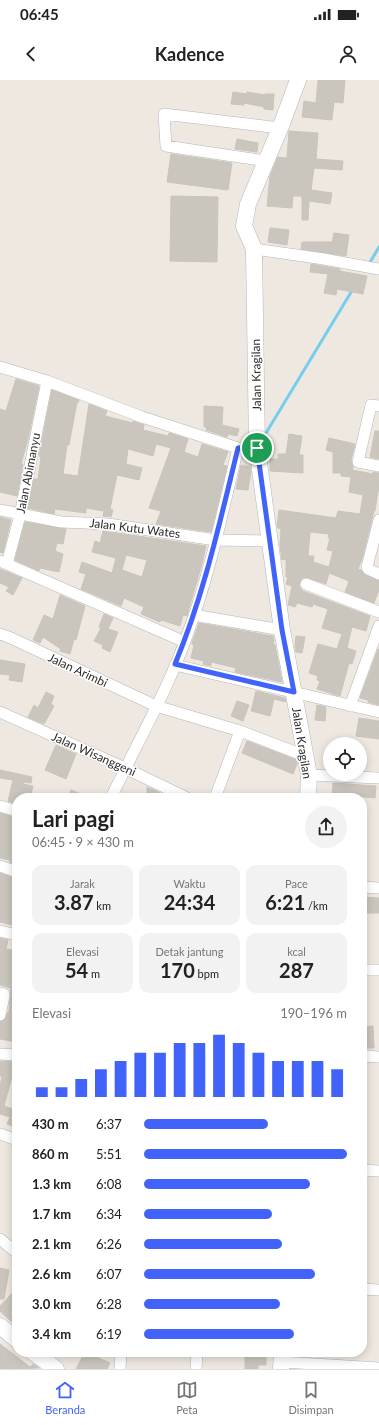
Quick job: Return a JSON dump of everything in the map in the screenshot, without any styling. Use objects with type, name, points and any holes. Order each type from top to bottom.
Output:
[{"type":"street","name":"Jalan Kragilan","points":[[298,80],[280,128],[250,196],[244,226],[254,249],[257,448],[282,630],[309,775],[308,793]]},
{"type":"street","points":[[266,161],[166,146],[164,114],[280,128]]},
{"type":"street","points":[[254,249],[379,269]]},
{"type":"street","points":[[0,367],[46,381],[142,417],[238,448],[257,448]]},
{"type":"street","name":"Jalan Abimanyu","points":[[3,563],[20,515],[46,381]]},
{"type":"street","points":[[379,406],[371,405],[358,462],[379,466]]},
{"type":"street","points":[[113,793],[156,706],[194,616],[216,540],[238,448]]},
{"type":"street","name":"Jalan Kutu Wates","points":[[0,510],[60,522],[94,522],[132,526],[216,540],[270,541]]},
{"type":"street","points":[[379,520],[367,567],[368,569],[379,574]]},
{"type":"street","points":[[3,563],[184,642]]},
{"type":"street","points":[[306,584],[379,612]]},
{"type":"street","points":[[199,616],[282,630]]},
{"type":"street","points":[[350,706],[379,626]]},
{"type":"street","name":"Jalan Arimbi","points":[[0,634],[156,706],[240,732],[305,756]]},
{"type":"street","points":[[175,664],[379,712]]},
{"type":"street","name":"Jalan Wisanggeni","points":[[0,712],[177,793]]},
{"type":"street","points":[[217,793],[240,732]]},
{"type":"street","points":[[309,775],[379,778]]},
{"type":"street","points":[[0,806],[12,810]]},
{"type":"street","points":[[0,866],[12,870]]},
{"type":"street","points":[[367,887],[379,888]]},
{"type":"street","points":[[0,931],[12,934]]},
{"type":"street","points":[[367,970],[379,970]]},
{"type":"street","points":[[0,993],[4,994],[0,1015]]},
{"type":"street","points":[[0,1054],[12,1055]]},
{"type":"street","points":[[367,1056],[379,1056]]},
{"type":"street","points":[[0,1134],[12,1138]]},
{"type":"street","points":[[367,1170],[379,1171]]},
{"type":"street","points":[[0,1238],[12,1249]]},
{"type":"street","points":[[367,1289],[379,1290]]},
{"type":"street","points":[[0,1326],[12,1336]]},
{"type":"street","points":[[42,1357],[56,1369]]},
{"type":"street","points":[[120,1369],[121,1357]]},
{"type":"street","points":[[196,1369],[197,1357]]},
{"type":"street","points":[[282,1361],[379,1368]]},
{"type":"building","points":[[318,80],[345,80],[343,103],[334,102],[332,120],[302,117],[304,101],[316,103]]},
{"type":"building","points":[[233,92],[247,94],[247,92],[265,95],[274,94],[273,110],[244,103],[244,105],[231,104]]},
{"type":"building","points":[[289,131],[318,133],[316,159],[343,161],[342,170],[314,168],[311,190],[332,193],[330,204],[309,201],[308,220],[302,220],[302,196],[293,196],[292,208],[267,206],[270,176],[278,157],[287,158]]},
{"type":"building","points":[[237,139],[258,143],[257,152],[235,149]]},
{"type":"building","points":[[171,154],[232,163],[228,190],[167,182]]},
{"type":"building","points":[[171,196],[218,197],[217,262],[170,261]]},
{"type":"building","points":[[270,228],[289,230],[287,245],[268,242]]},
{"type":"building","points":[[334,233],[349,235],[346,256],[301,249],[302,242],[332,242]]},
{"type":"building","points":[[311,264],[367,276],[363,294],[337,289],[336,295],[324,293],[328,274],[310,272]]},
{"type":"building","points":[[16,379],[39,386],[21,464],[23,464],[17,496],[0,492],[0,409],[6,411]]},
{"type":"building","points":[[52,390],[79,400],[78,403],[77,402],[69,445],[67,445],[63,474],[78,476],[89,404],[107,411],[105,416],[133,423],[133,421],[144,425],[143,430],[168,436],[169,433],[188,439],[184,452],[198,457],[202,444],[228,452],[223,465],[227,466],[211,532],[156,524],[161,511],[149,508],[171,448],[156,444],[153,456],[128,449],[126,464],[142,468],[139,480],[117,475],[110,509],[113,510],[111,517],[103,516],[104,511],[86,508],[86,513],[55,509],[54,514],[28,508],[34,479],[38,479],[41,457],[39,456]]},
{"type":"building","points":[[204,406],[223,407],[222,425],[239,429],[237,436],[228,434],[227,437],[206,430],[207,427],[204,427]]},
{"type":"building","points":[[375,431],[379,431],[379,459],[370,457]]},
{"type":"building","points":[[289,434],[302,436],[299,455],[303,455],[303,473],[270,471],[270,459],[278,459],[278,454],[286,454]]},
{"type":"building","points":[[329,438],[355,444],[351,460],[353,467],[351,477],[341,476],[341,473],[333,473],[333,452],[326,450]]},
{"type":"building","points":[[241,465],[250,467],[251,472],[248,490],[236,489]]},
{"type":"building","points":[[352,470],[373,474],[373,472],[379,473],[379,491],[375,511],[358,569],[365,575],[379,581],[379,590],[374,603],[345,592],[349,581],[329,573],[326,584],[305,577],[301,579],[299,585],[303,591],[370,616],[366,631],[352,627],[347,648],[356,651],[352,664],[349,663],[340,696],[317,689],[320,681],[317,680],[318,676],[309,673],[318,644],[337,649],[342,634],[322,628],[328,609],[313,604],[312,607],[297,603],[295,607],[288,605],[292,586],[286,584],[288,577],[286,577],[286,559],[282,560],[280,545],[281,529],[277,526],[279,510],[336,518],[338,511],[360,514],[363,495],[349,492]],"holes":[[[310,532],[329,534],[328,538],[330,538],[327,550],[333,551],[329,567],[313,562],[314,556],[308,556]]]},
{"type":"building","points":[[0,517],[11,520],[3,553],[0,552]]},
{"type":"building","points":[[25,522],[66,529],[63,544],[57,543],[55,551],[63,554],[59,572],[40,568],[39,571],[15,560]]},
{"type":"building","points":[[103,531],[206,546],[187,616],[183,615],[180,626],[161,620],[160,622],[141,614],[144,607],[124,598],[121,606],[81,589],[86,574],[79,572],[82,562],[112,573],[116,558],[92,552],[95,541],[100,543]],"holes":[[[126,555],[147,560],[142,577],[122,570]]]},
{"type":"building","points":[[0,569],[22,578],[13,595],[6,591],[9,587],[0,583]]},
{"type":"building","points":[[60,595],[85,606],[76,640],[74,639],[70,654],[60,651],[61,649],[43,637],[40,643],[33,640],[44,615],[53,619]]},
{"type":"building","points":[[104,614],[113,618],[108,629],[118,632],[110,652],[102,648],[103,645],[94,641],[101,628],[99,627]]},
{"type":"building","points":[[199,623],[273,636],[273,644],[275,645],[282,682],[235,672],[236,668],[211,662],[211,666],[203,664],[204,661],[191,658],[194,645],[192,643]]},
{"type":"building","points":[[296,636],[305,637],[302,653],[296,652]]},
{"type":"building","points":[[379,649],[379,705],[360,698]]},
{"type":"building","points":[[0,660],[25,664],[22,682],[9,680],[10,675],[0,674]]},
{"type":"building","points":[[256,691],[285,698],[286,702],[274,699],[270,716],[251,711]]},
{"type":"building","points":[[46,692],[54,696],[51,704],[54,706],[44,724],[28,717],[34,705],[38,708]]},
{"type":"building","points":[[237,701],[249,705],[243,721],[231,716]]},
{"type":"building","points":[[317,705],[326,707],[325,721],[315,720]]},
{"type":"building","points":[[359,718],[379,721],[379,739],[356,736]]},
{"type":"building","points":[[247,741],[297,760],[293,774],[242,753]]},
{"type":"building","points":[[56,745],[76,754],[66,779],[45,770]]},
{"type":"building","points":[[0,770],[32,777],[31,783],[23,782],[23,784],[33,786],[31,793],[12,793],[12,802],[8,801],[13,780],[0,778]]},
{"type":"building","points":[[333,783],[376,786],[375,798],[367,797],[367,793],[332,793]]},
{"type":"building","points":[[147,787],[160,793],[147,793]]},
{"type":"building","points":[[71,790],[78,793],[70,793]]},
{"type":"building","points":[[0,813],[12,817],[12,863],[10,860],[0,858]]},
{"type":"building","points":[[0,873],[12,877],[12,925],[0,922]]},
{"type":"building","points":[[367,897],[379,898],[379,913],[367,913]]},
{"type":"building","points":[[0,938],[8,940],[6,949],[12,950],[12,1041],[0,1039],[0,1022],[5,1019],[9,1012],[11,988],[0,985]]},
{"type":"building","points":[[373,1026],[374,1048],[367,1048],[367,1027]]},
{"type":"building","points":[[0,1061],[12,1062],[12,1080],[4,1106],[12,1109],[12,1126],[7,1124],[10,1117],[0,1114],[0,1085],[2,1077],[0,1076]]},
{"type":"building","points":[[0,1268],[9,1270],[4,1299],[0,1299]]},
{"type":"building","points":[[12,1293],[12,1322],[0,1311],[0,1306]]},
{"type":"building","points":[[0,1344],[12,1353],[12,1357],[17,1357],[30,1367],[33,1364],[39,1368],[0,1369]]},
{"type":"building","points":[[82,1357],[96,1357],[110,1363],[107,1369],[76,1369]]},
{"type":"building","points":[[245,1357],[266,1357],[266,1365],[258,1365],[258,1369],[245,1369]]},
{"type":"waterway","points":[[369,264],[379,247]]},
{"type":"waterway","points":[[263,438],[353,289]]},
{"type":"route","points":[[238,448],[257,448],[282,630],[294,692],[175,664],[194,616],[216,540],[238,448]]}]
